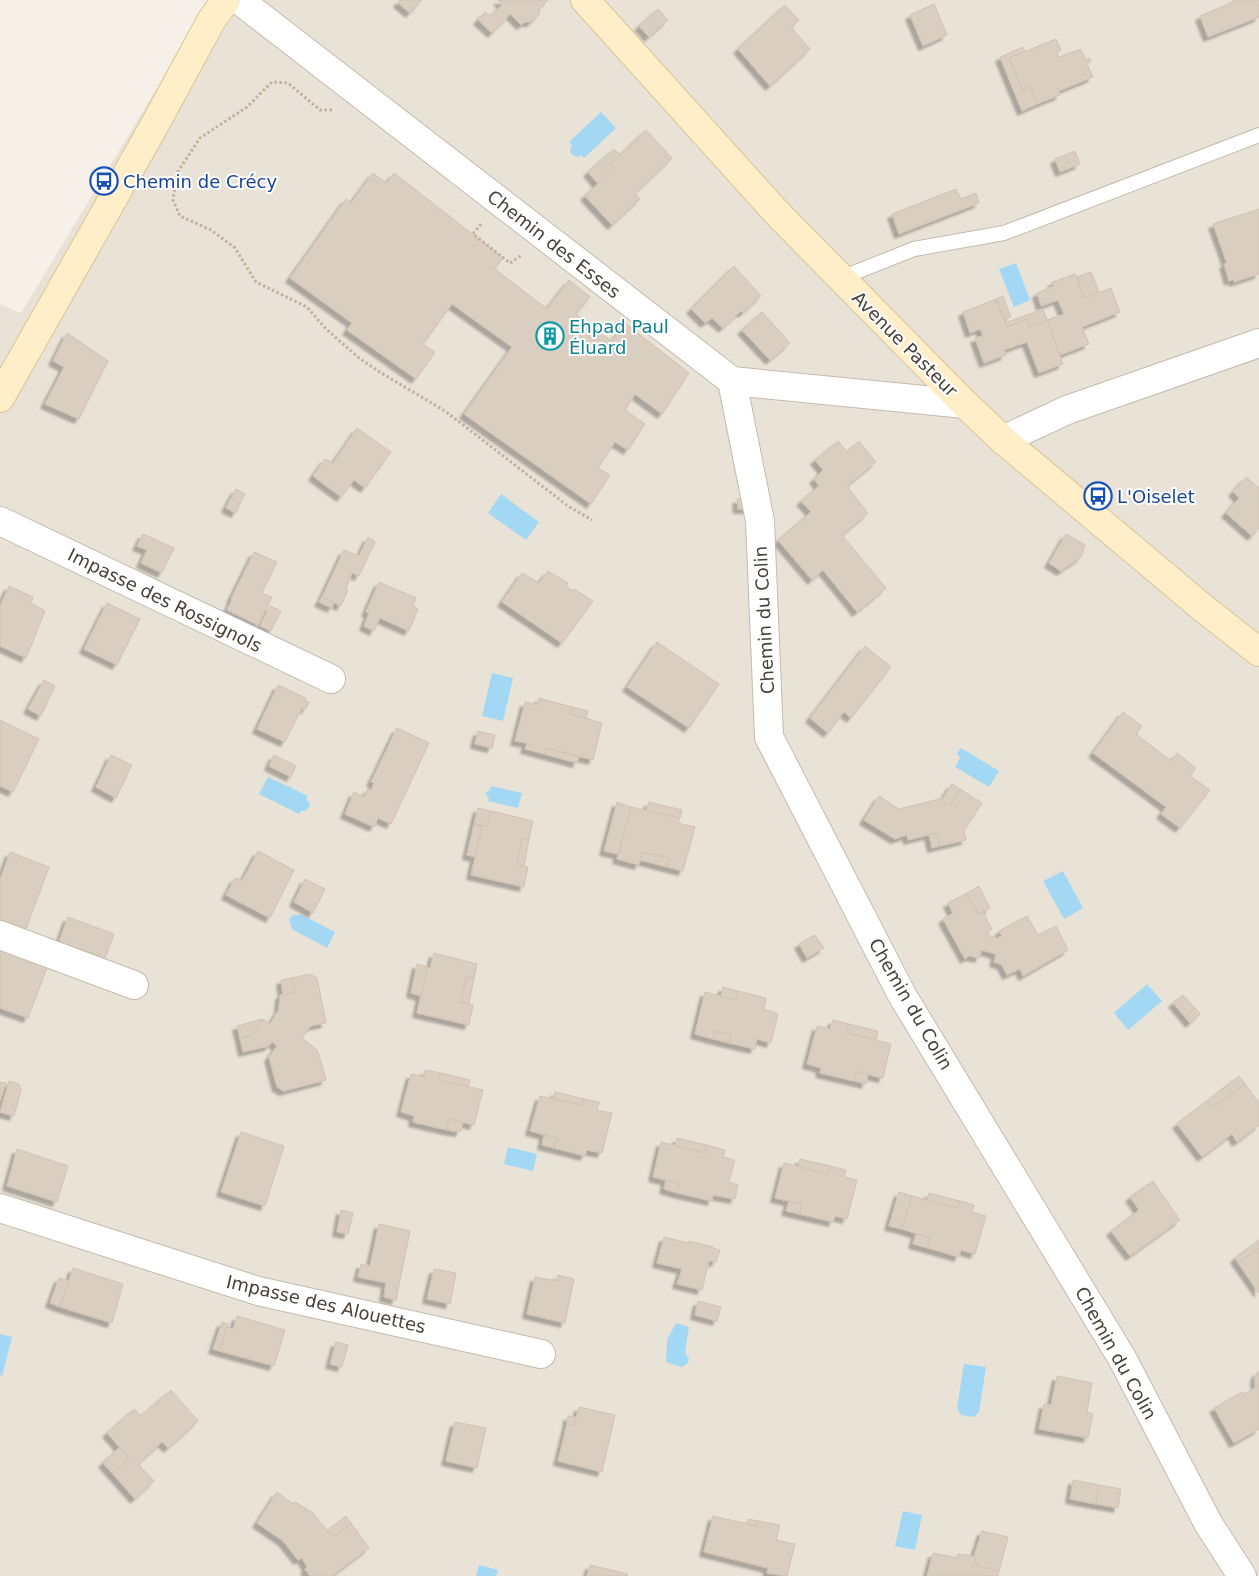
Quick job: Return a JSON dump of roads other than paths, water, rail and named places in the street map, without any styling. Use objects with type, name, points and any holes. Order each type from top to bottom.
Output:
[{"type":"main road","points":[[0,398],[211,21],[226,0]]},
{"type":"main road","name":"Avenue Pasteur","points":[[585,0],[777,214],[965,404],[1003,440],[1203,608],[1259,652]]},
{"type":"street","name":"Chemin des Esses","points":[[239,0],[732,381]]},
{"type":"street","points":[[1003,440],[1067,410],[1259,343]]},
{"type":"street","points":[[732,381],[965,404]]},
{"type":"street","name":"Chemin du Colin","points":[[732,381],[760,521],[769,738],[902,995],[1122,1358],[1208,1523],[1242,1576]]},
{"type":"street","name":"Impasse des Rossignols","points":[[0,520],[331,680]]},
{"type":"street","points":[[0,935],[134,985]]},
{"type":"street","name":"Impasse des Alouettes","points":[[0,1208],[258,1291],[542,1354]]},
{"type":"lane","points":[[841,278],[914,249],[1004,233],[1259,135]]},
{"type":"water","points":[[601,112],[616,128],[584,158],[581,155],[578,157],[572,155],[570,151],[572,145],[569,142]]},
{"type":"water","points":[[1016,263],[1030,300],[1014,307],[999,269]]},
{"type":"water","points":[[501,494],[539,522],[526,540],[488,513]]},
{"type":"water","points":[[492,673],[513,678],[503,721],[482,716]]},
{"type":"water","points":[[961,748],[999,771],[989,787],[955,767],[960,758],[957,753]]},
{"type":"water","points":[[268,777],[308,796],[306,799],[310,804],[309,808],[301,811],[299,814],[259,794]]},
{"type":"water","points":[[491,786],[522,793],[518,808],[488,801],[489,797],[486,795],[486,792],[490,790]]},
{"type":"water","points":[[1063,871],[1083,908],[1064,919],[1043,881]]},
{"type":"water","points":[[300,914],[335,932],[327,948],[292,929],[289,919],[293,915]]},
{"type":"water","points":[[1147,984],[1162,1001],[1128,1030],[1114,1013]]},
{"type":"water","points":[[508,1147],[537,1154],[533,1171],[504,1164]]},
{"type":"water","points":[[676,1323],[689,1327],[685,1352],[689,1359],[688,1363],[682,1367],[666,1362],[667,1340]]},
{"type":"water","points":[[0,1334],[12,1337],[2,1376],[0,1375]]},
{"type":"water","points":[[964,1364],[986,1367],[979,1412],[974,1417],[961,1415],[957,1408]]},
{"type":"water","points":[[903,1511],[922,1515],[915,1550],[895,1546]]},
{"type":"water","points":[[479,1565],[498,1570],[496,1576],[476,1576]]},
{"type":"place","name":"Chemin de Crécy","points":[[104,181]]},
{"type":"place","name":"Ehpad Paul Éluard","points":[[550,336]]},
{"type":"place","name":"L'Oiselet","points":[[1098,496]]}]
